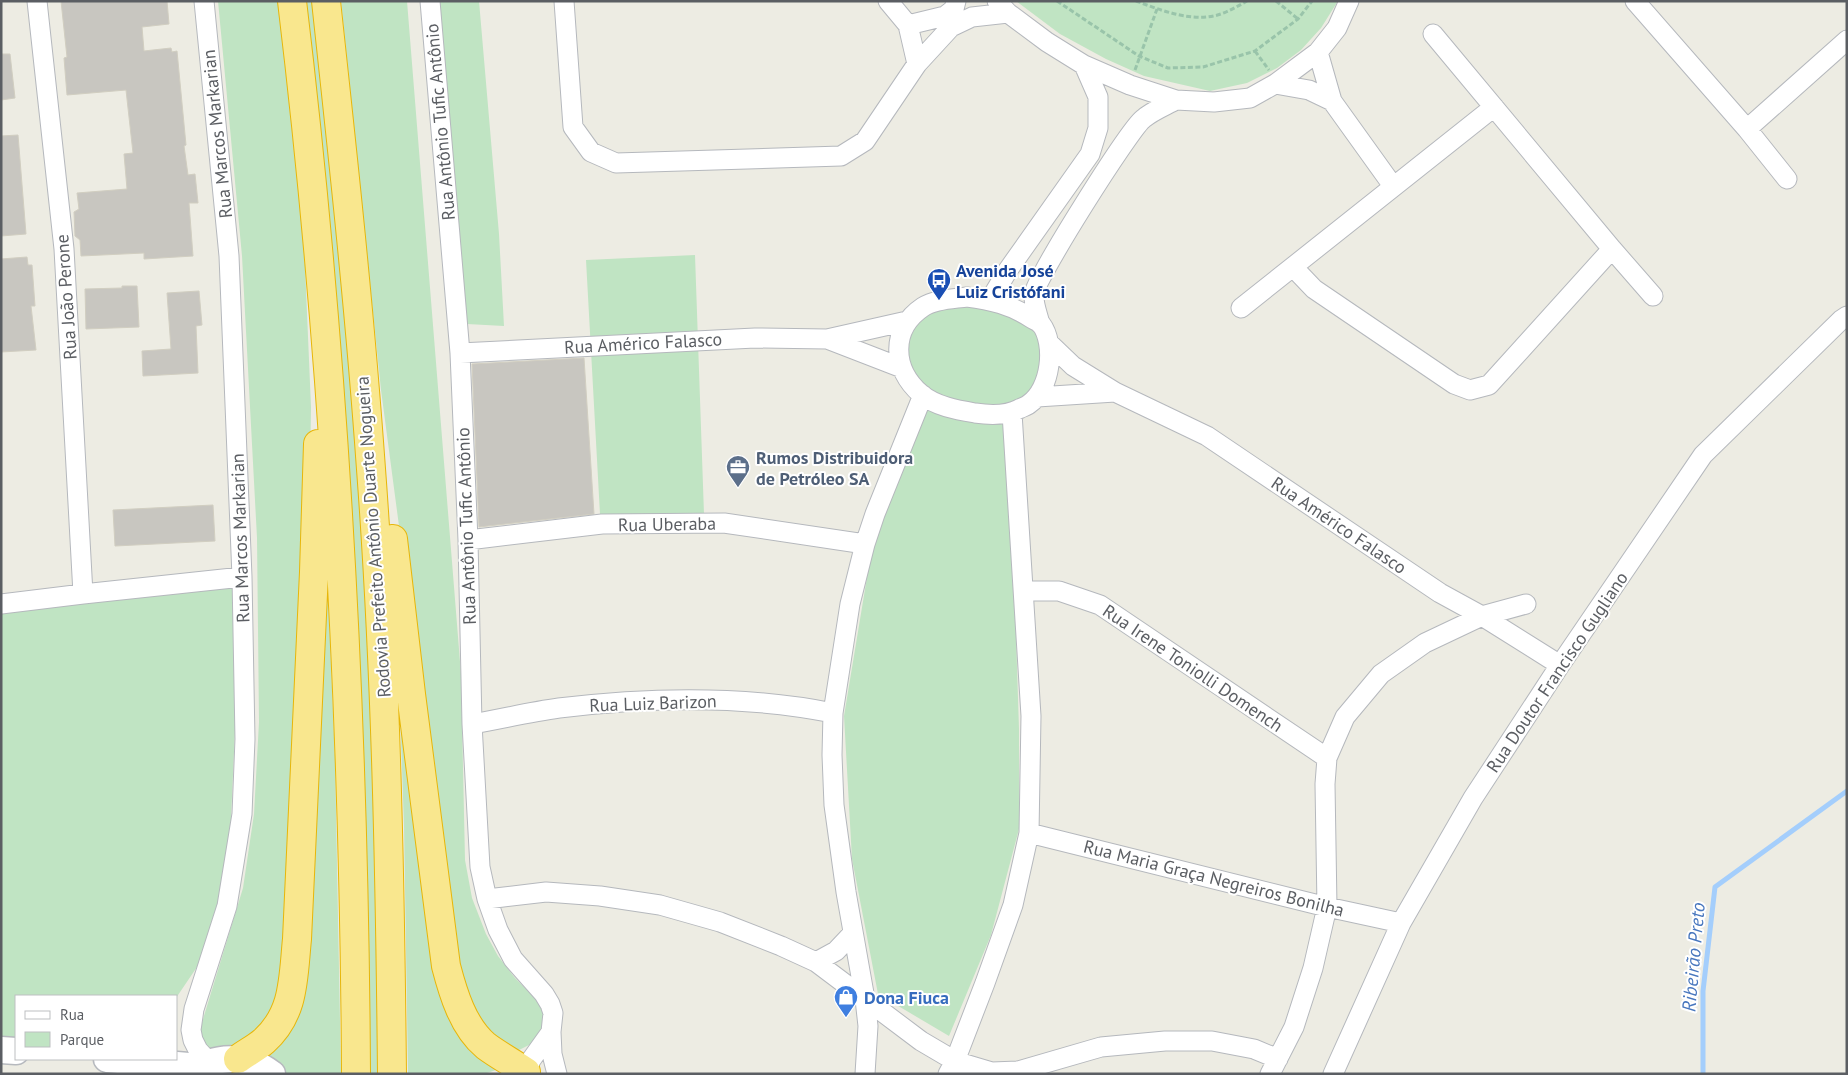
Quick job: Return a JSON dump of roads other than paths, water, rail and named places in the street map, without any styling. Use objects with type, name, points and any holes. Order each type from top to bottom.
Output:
[{"type":"highway","name":"Rodovia Prefeito Antônio Duarte Nogueira","points":[[292,1],[312,181],[339,520],[347,669],[355,933],[356,1074]]},
{"type":"highway","name":"Rodovia Prefeito Antônio Duarte Nogueira","points":[[326,1],[347,197],[371,469],[385,712],[391,938],[392,1074]]},
{"type":"highway","points":[[238,1059],[263,1042],[276,1029],[292,997],[297,939],[314,572],[322,300]]},
{"type":"highway","points":[[356,302],[385,474],[446,966],[460,1010],[472,1029],[485,1045],[522,1073]]},
{"type":"main road","points":[[1,1050],[15,1051]]},
{"type":"main road","points":[[117,1060],[201,1068],[224,1059],[238,1059],[251,1062],[272,1074]]},
{"type":"street","name":"Rua João Perone","points":[[37,1],[64,249],[83,594]]},
{"type":"street","name":"Rua Marcos Markarian","points":[[201,1068],[198,1050],[191,1030],[194,1009],[227,906],[242,814],[244,739],[242,577],[230,256],[204,1]]},
{"type":"street","name":"Rua Antônio Tufic Antônio","points":[[430,1],[460,352],[468,540],[472,724],[480,867],[487,899],[498,930],[513,959],[544,994],[550,1004],[553,1013],[551,1032],[552,1054],[558,1074]]},
{"type":"street","points":[[564,1],[573,127],[591,152],[616,164],[841,156],[865,141],[951,15]]},
{"type":"street","points":[[888,1],[908,25],[917,64]]},
{"type":"street","points":[[908,25],[951,15],[972,17],[1003,7],[1047,42],[1084,65],[1176,100],[1214,102],[1250,98],[1275,84],[1318,52],[1337,28],[1348,1]]},
{"type":"street","points":[[1635,1],[1747,129],[1787,179]]},
{"type":"street","points":[[1433,34],[1653,296]]},
{"type":"street","points":[[1747,129],[1847,40]]},
{"type":"street","points":[[1318,52],[1332,101],[1393,186]]},
{"type":"street","points":[[990,300],[1008,270],[1090,154],[1098,128],[1098,97],[1084,65]]},
{"type":"street","points":[[1275,84],[1309,90],[1332,101]]},
{"type":"street","points":[[1040,324],[1017,308],[990,300],[967,297],[939,300],[924,306],[907,321],[901,332],[898,348],[902,368],[910,383],[923,395],[943,406],[988,415],[1012,413],[1030,404],[1037,397],[1048,375],[1049,343],[1040,324],[1034,294],[1040,278],[1101,178],[1142,119],[1176,100]]},
{"type":"street","points":[[1241,308],[1494,107]]},
{"type":"street","points":[[1082,164],[1101,178]]},
{"type":"street","points":[[1293,267],[1314,289],[1454,384],[1470,390],[1489,385],[1612,249]]},
{"type":"street","name":"Rua Doutor Francisco Gugliano","points":[[1333,1074],[1401,922],[1472,798],[1560,665],[1703,455],[1840,320],[1847,316]]},
{"type":"street","name":"Rua Américo Falasco","points":[[460,352],[755,338],[827,339],[907,321]]},
{"type":"street","name":"Rua Américo Falasco","points":[[827,339],[902,368]]},
{"type":"street","name":"Rua Américo Falasco","points":[[1049,343],[1072,366],[1115,392],[1206,436],[1440,594],[1482,616],[1560,665]]},
{"type":"street","name":"Rua Américo Falasco","points":[[1037,397],[1115,392]]},
{"type":"street","points":[[864,1074],[868,1026],[834,805],[833,714],[850,604],[865,544],[875,514],[923,395]]},
{"type":"street","points":[[951,1067],[985,984],[1013,905],[1029,833],[1031,716],[1012,413]]},
{"type":"street","name":"Rua Uberaba","points":[[468,540],[602,524],[724,523],[865,544]]},
{"type":"street","points":[[1,604],[242,577]]},
{"type":"street","name":"Rua Irene Toniolli Domench","points":[[1024,591],[1059,591],[1100,605],[1327,758]]},
{"type":"street","points":[[487,899],[546,892],[600,896],[660,905],[720,922],[816,962],[921,1041],[951,1067],[992,1072],[1018,1071],[1101,1047],[1165,1041],[1212,1041],[1254,1049],[1274,1066],[1294,1027],[1313,968],[1327,907],[1325,784],[1327,758],[1345,717],[1381,674],[1424,642],[1482,616],[1526,604]]},
{"type":"street","name":"Rua Luiz Barizon","points":[[472,724],[558,708],[653,700],[736,700],[799,706],[833,714]]},
{"type":"street","name":"Rua Maria Graça Negreiros Bonilha","points":[[1029,833],[1327,907],[1401,922]]},
{"type":"street","points":[[816,962],[836,951],[853,933]]},
{"type":"street","points":[[522,1073],[551,1032]]},
{"type":"waterway","name":"Ribeirão Preto","points":[[1703,1074],[1703,991],[1715,887],[1847,791]]},
{"type":"place","name":"Avenida José Luiz Cristófani","points":[[939,301]]},
{"type":"place","name":"Rumos Distribuidora de Petróleo SA","points":[[738,488]]},
{"type":"place","name":"Dona Fiuca","points":[[846,1018]]}]
